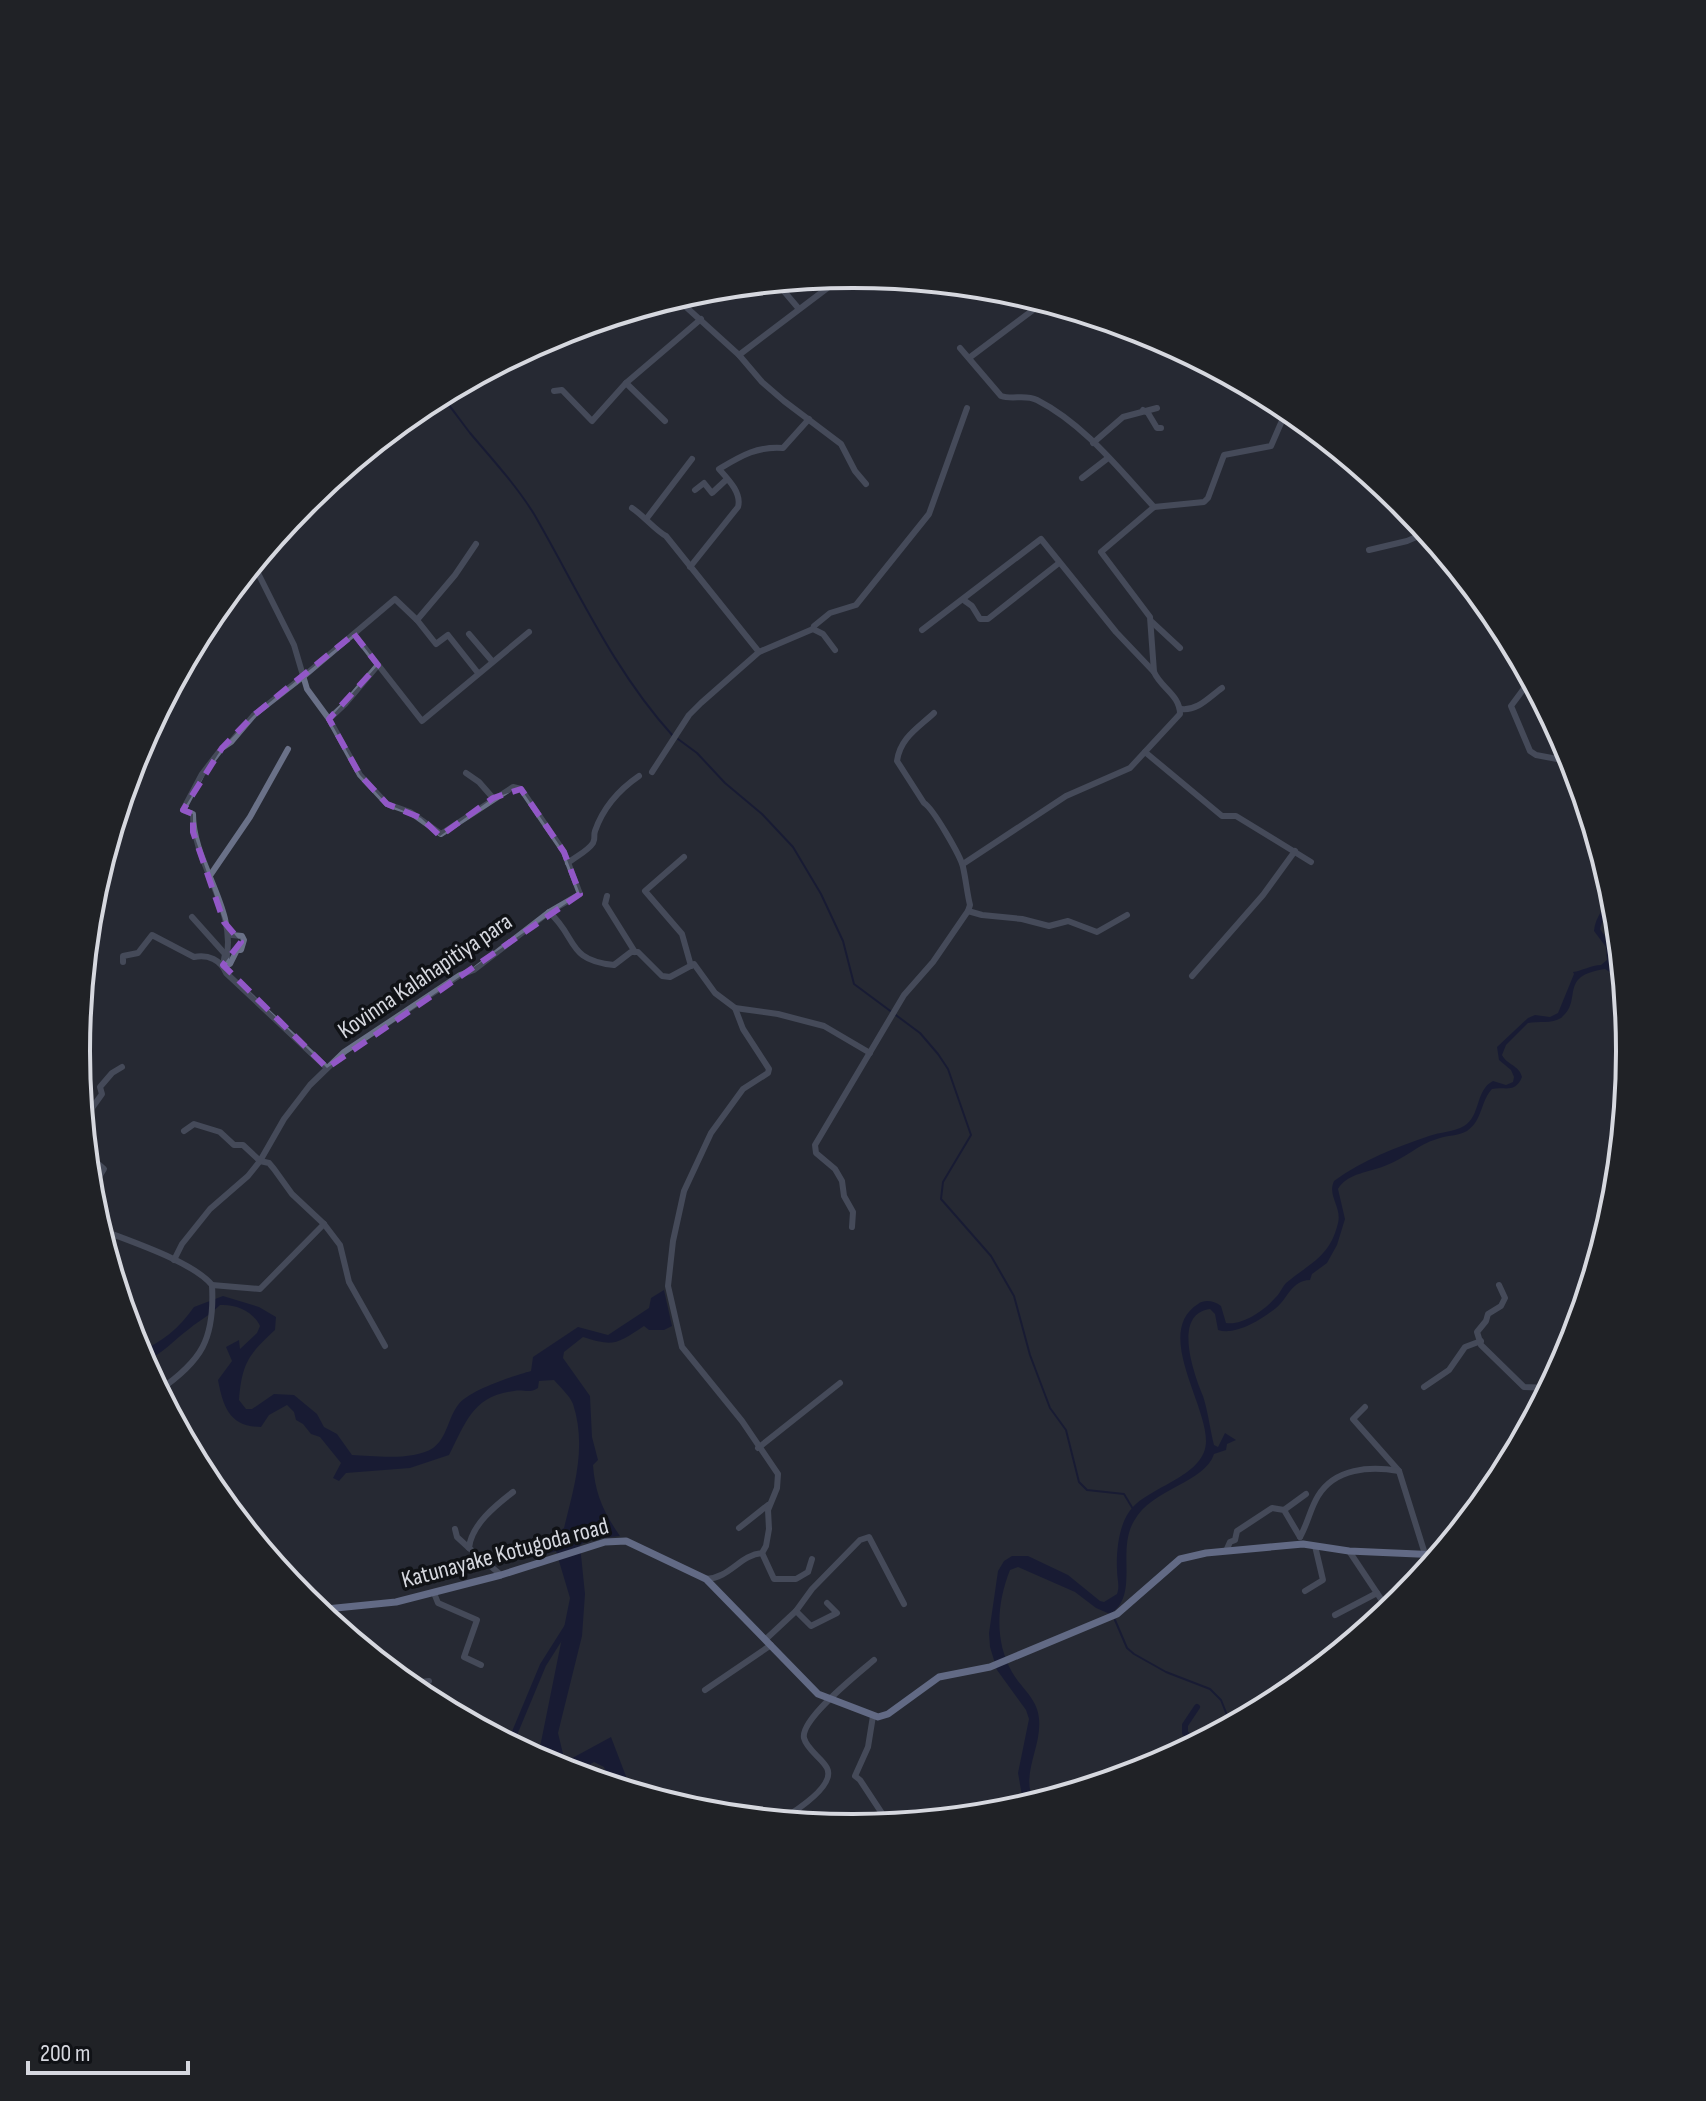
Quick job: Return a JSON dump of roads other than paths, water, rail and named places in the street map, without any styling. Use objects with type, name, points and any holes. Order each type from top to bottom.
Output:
[{"type":"main road","name":"Katunayake Kotugoda road","points":[[333,1608],[396,1602],[501,1575],[605,1542],[626,1541],[706,1579],[818,1694],[873,1716]]},
{"type":"main road","points":[[873,1716],[888,1714],[939,1677],[990,1667],[1117,1614],[1180,1559],[1301,1541],[1349,1551],[1425,1554]]},
{"type":"street","points":[[739,355],[827,289]]},
{"type":"street","points":[[784,291],[799,309]]},
{"type":"street","points":[[686,306],[739,355],[762,382],[841,444],[855,471],[866,484]]},
{"type":"street","points":[[969,358],[1034,309]]},
{"type":"street","points":[[554,391],[562,390],[592,421],[626,383],[701,319]]},
{"type":"street","points":[[960,348],[1001,396],[1027,396],[1075,425],[1154,507]]},
{"type":"street","points":[[626,383],[665,421]]},
{"type":"street","points":[[652,772],[701,703],[759,652],[813,629],[830,613],[856,605],[929,514],[967,408]]},
{"type":"street","points":[[1093,443],[1123,417],[1157,408]]},
{"type":"street","points":[[1143,410],[1157,428],[1161,428]]},
{"type":"street","points":[[690,567],[738,507],[739,501],[719,469],[749,451],[765,447],[783,448],[809,419]]},
{"type":"street","points":[[1180,648],[1152,622],[1101,552],[1154,507],[1204,502],[1224,455],[1271,446],[1282,420]]},
{"type":"street","points":[[1082,478],[1108,458]]},
{"type":"street","points":[[647,518],[692,459]]},
{"type":"street","points":[[695,490],[704,483],[712,493],[727,479]]},
{"type":"street","points":[[632,508],[666,536],[759,652]]},
{"type":"street","points":[[1369,550],[1417,537]]},
{"type":"street","points":[[922,630],[1041,539],[1116,632],[1176,698],[1181,709],[1180,714],[1123,772],[1066,796],[963,864]]},
{"type":"street","points":[[417,620],[455,575],[476,544]]},
{"type":"street","points":[[965,601],[980,619],[988,619],[1059,563]]},
{"type":"street","points":[[258,573],[294,645],[307,689],[329,719],[352,764],[387,804],[410,812],[435,832],[441,834],[513,787],[521,789],[553,834],[568,863],[590,846],[615,797],[639,776]]},
{"type":"street","points":[[224,962],[230,944],[220,898],[193,832],[193,814],[183,810],[222,748],[254,715],[395,599],[436,644],[448,635],[478,673]]},
{"type":"street","points":[[1152,622],[1154,672]]},
{"type":"street","points":[[813,629],[823,634],[835,650]]},
{"type":"street","points":[[354,634],[422,721],[529,632]]},
{"type":"street","points":[[469,634],[492,661]]},
{"type":"street","points":[[329,719],[378,665]]},
{"type":"street","points":[[1181,709],[1198,707],[1222,688]]},
{"type":"street","points":[[1524,688],[1511,706],[1530,751],[1558,759]]},
{"type":"street","points":[[852,1227],[853,1212],[844,1196],[842,1181],[835,1169],[816,1153],[815,1145],[904,995],[933,962],[968,911],[963,864],[938,819],[897,761],[899,748],[906,738],[934,713]]},
{"type":"street","points":[[209,877],[250,817],[288,749]]},
{"type":"street","points":[[1145,752],[1222,816],[1236,816],[1311,862]]},
{"type":"street","points":[[466,773],[493,798]]},
{"type":"street","points":[[1192,976],[1263,895],[1295,851]]},
{"type":"street","points":[[684,857],[645,891],[682,934],[691,966]]},
{"type":"street","name":"Kovinna Kalahapitiya para","points":[[174,1260],[182,1244],[210,1209],[248,1176],[260,1161],[284,1119],[310,1085],[344,1052],[460,975],[474,970],[549,912],[580,894],[568,863]]},
{"type":"street","points":[[607,896],[605,904],[635,952],[662,976],[670,977],[694,964],[715,993],[735,1008],[778,1014],[824,1026],[870,1053]]},
{"type":"street","points":[[968,911],[1049,926],[1068,921],[1097,932],[1127,915]]},
{"type":"street","points":[[549,912],[579,955],[590,961],[614,965],[635,952]]},
{"type":"street","points":[[192,917],[219,947],[226,973],[327,1068]]},
{"type":"street","points":[[123,962],[123,956],[138,953],[152,935],[194,957],[202,956],[230,964],[237,950],[241,950],[244,940],[242,936],[230,933],[224,922]]},
{"type":"street","points":[[735,1008],[743,1029],[769,1069],[768,1073],[743,1089],[711,1133],[689,1180],[673,1241],[668,1286],[682,1347],[742,1421],[778,1474],[777,1488],[768,1510],[768,1538],[762,1553],[774,1579],[796,1579],[808,1572],[812,1559]]},
{"type":"street","points":[[93,1107],[102,1094],[100,1087],[122,1067]]},
{"type":"street","points":[[184,1131],[194,1124],[220,1132],[234,1145],[243,1145],[260,1161],[269,1163],[292,1194],[324,1224],[340,1245],[349,1282],[385,1346]]},
{"type":"street","points":[[212,1285],[260,1289],[324,1224]]},
{"type":"street","points":[[113,1235],[174,1260],[206,1278],[212,1285],[211,1326],[200,1353],[185,1373],[167,1385]]},
{"type":"street","points":[[1499,1285],[1505,1298],[1501,1306],[1488,1314],[1477,1332],[1481,1345],[1524,1387],[1537,1388]]},
{"type":"street","points":[[1424,1387],[1449,1370],[1465,1347],[1481,1341]]},
{"type":"street","points":[[758,1448],[840,1383]]},
{"type":"street","points":[[1365,1407],[1353,1419],[1399,1471],[1425,1554]]},
{"type":"street","points":[[1301,1541],[1319,1494],[1335,1478],[1377,1467],[1399,1471]]},
{"type":"street","points":[[469,1548],[480,1524],[513,1492]]},
{"type":"street","points":[[1226,1551],[1230,1542],[1235,1540],[1237,1531],[1272,1508],[1284,1510],[1306,1494]]},
{"type":"street","points":[[739,1528],[771,1503]]},
{"type":"street","points":[[1284,1510],[1301,1541]]},
{"type":"street","points":[[455,1529],[457,1537],[501,1575]]},
{"type":"street","points":[[705,1690],[768,1642],[812,1589],[860,1540],[869,1537],[904,1604]]},
{"type":"street","points":[[1305,1591],[1323,1580],[1315,1546]]},
{"type":"street","points":[[1349,1551],[1382,1600]]},
{"type":"street","points":[[706,1579],[716,1579],[750,1554],[762,1553]]},
{"type":"street","points":[[434,1593],[438,1603],[477,1620],[464,1657],[481,1665]]},
{"type":"street","points":[[1335,1615],[1377,1593]]},
{"type":"street","points":[[796,1611],[811,1626],[837,1613],[827,1603]]},
{"type":"street","points":[[795,1811],[827,1783],[828,1768],[804,1737],[827,1699],[874,1660]]},
{"type":"street","points":[[424,1682],[429,1681]]},
{"type":"street","points":[[873,1716],[868,1747],[855,1776],[882,1813]]},
{"type":"waterway","points":[[448,404],[527,503],[614,657],[673,736]]},
{"type":"waterway","points":[[678,739],[762,814],[793,847],[821,894],[843,941],[854,984],[920,1033],[948,1069],[971,1135],[943,1182],[941,1199],[991,1256],[1014,1296],[1030,1355],[1050,1408],[1066,1430],[1079,1482],[1087,1490],[1124,1494],[1133,1509]]},
{"type":"waterway","points":[[1115,1620],[1127,1648],[1134,1654],[1166,1672],[1210,1689],[1221,1700],[1227,1715]]},
{"type":"waterway","points":[[514,1734],[543,1665],[567,1627]]},
{"type":"waterway","points":[[1188,1736],[1185,1725],[1197,1707]]}]
